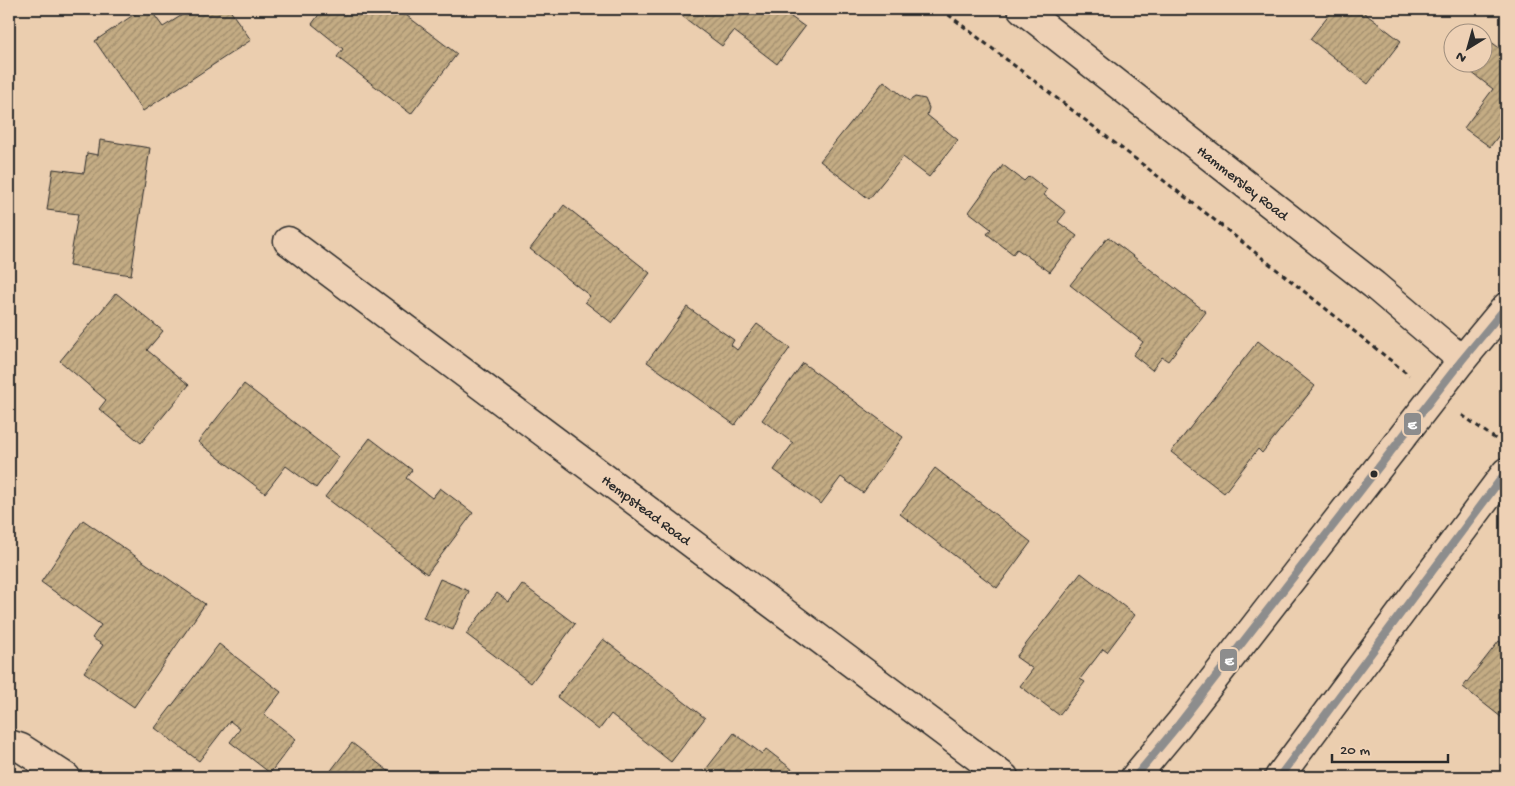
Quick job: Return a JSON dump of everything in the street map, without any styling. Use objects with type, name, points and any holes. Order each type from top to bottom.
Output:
[{"type":"street","name":"Hammersley Road","points":[[1022,9],[1374,285],[1462,360]]},
{"type":"street","name":"Hempstead Road","points":[[288,240],[1004,777]]},
{"type":"street","points":[[1135,777],[1179,724],[1462,360],[1506,307]]},
{"type":"street","points":[[1279,777],[1506,472]]},
{"type":"street","points":[[9,744],[21,748],[66,777]]},
{"type":"path","points":[[941,9],[1207,214],[1395,364]]},
{"type":"building","points":[[142,9],[150,9],[163,27],[192,9],[229,9],[251,40],[143,111],[95,41]]},
{"type":"building","points":[[323,9],[404,9],[402,12],[457,54],[411,114],[337,57],[343,49],[312,24]]},
{"type":"building","points":[[688,9],[780,9],[805,27],[777,64],[734,31],[722,46],[682,16]]},
{"type":"building","points":[[1333,9],[1359,9],[1401,41],[1368,84],[1310,39]]},
{"type":"building","points":[[1492,42],[1506,53],[1506,126],[1490,147],[1464,128],[1493,89],[1471,72],[1492,72]]},
{"type":"building","points":[[884,81],[909,101],[915,97],[925,99],[929,108],[927,115],[958,140],[929,177],[903,157],[869,199],[820,161]]},
{"type":"building","points":[[100,140],[150,148],[131,275],[69,266],[78,214],[47,210],[53,169],[84,173],[87,153],[98,155]]},
{"type":"building","points":[[1003,165],[1024,181],[1029,176],[1047,190],[1044,195],[1066,212],[1058,222],[1077,236],[1050,272],[1017,249],[1013,254],[987,234],[991,229],[969,212]]},
{"type":"building","points":[[564,205],[650,273],[612,323],[585,302],[590,296],[530,249]]},
{"type":"building","points":[[1108,237],[1206,312],[1168,361],[1162,357],[1152,370],[1133,355],[1143,342],[1070,285]]},
{"type":"building","points":[[116,293],[163,331],[147,350],[189,385],[141,443],[99,409],[106,400],[60,361]]},
{"type":"building","points":[[687,307],[734,340],[731,345],[737,350],[757,324],[790,348],[735,425],[647,362]]},
{"type":"building","points":[[1258,341],[1315,386],[1262,453],[1258,449],[1224,493],[1171,452]]},
{"type":"building","points":[[803,363],[903,437],[863,493],[841,477],[821,504],[774,470],[793,443],[762,420]]},
{"type":"building","points":[[244,384],[339,457],[316,488],[286,466],[265,493],[198,442]]},
{"type":"building","points":[[370,438],[412,470],[406,478],[432,498],[440,488],[473,513],[427,574],[325,497]]},
{"type":"building","points":[[935,468],[1031,542],[997,588],[900,514]]},
{"type":"building","points":[[83,520],[205,604],[134,707],[84,672],[103,645],[92,638],[101,625],[41,582]]},
{"type":"building","points":[[1081,573],[1135,615],[1107,652],[1103,649],[1080,679],[1085,682],[1059,715],[1020,686],[1033,669],[1016,657]]},
{"type":"building","points":[[440,579],[469,591],[453,630],[423,618]]},
{"type":"building","points":[[522,584],[575,624],[531,683],[466,634],[497,593],[509,602]]},
{"type":"building","points":[[603,639],[705,718],[671,762],[611,714],[599,730],[557,697]]},
{"type":"building","points":[[1499,641],[1506,647],[1506,721],[1463,687]]},
{"type":"building","points":[[219,644],[281,692],[264,714],[296,739],[270,773],[230,742],[240,729],[230,721],[199,761],[155,728]]},
{"type":"building","points":[[734,733],[762,754],[766,749],[802,777],[700,777]]},
{"type":"building","points":[[352,743],[396,777],[326,777]]},
{"type":"transit line","name":"E","points":[[1135,777],[1179,724],[1462,360],[1506,307]]},
{"type":"transit line","name":"E","points":[[1279,777],[1506,472]]}]
